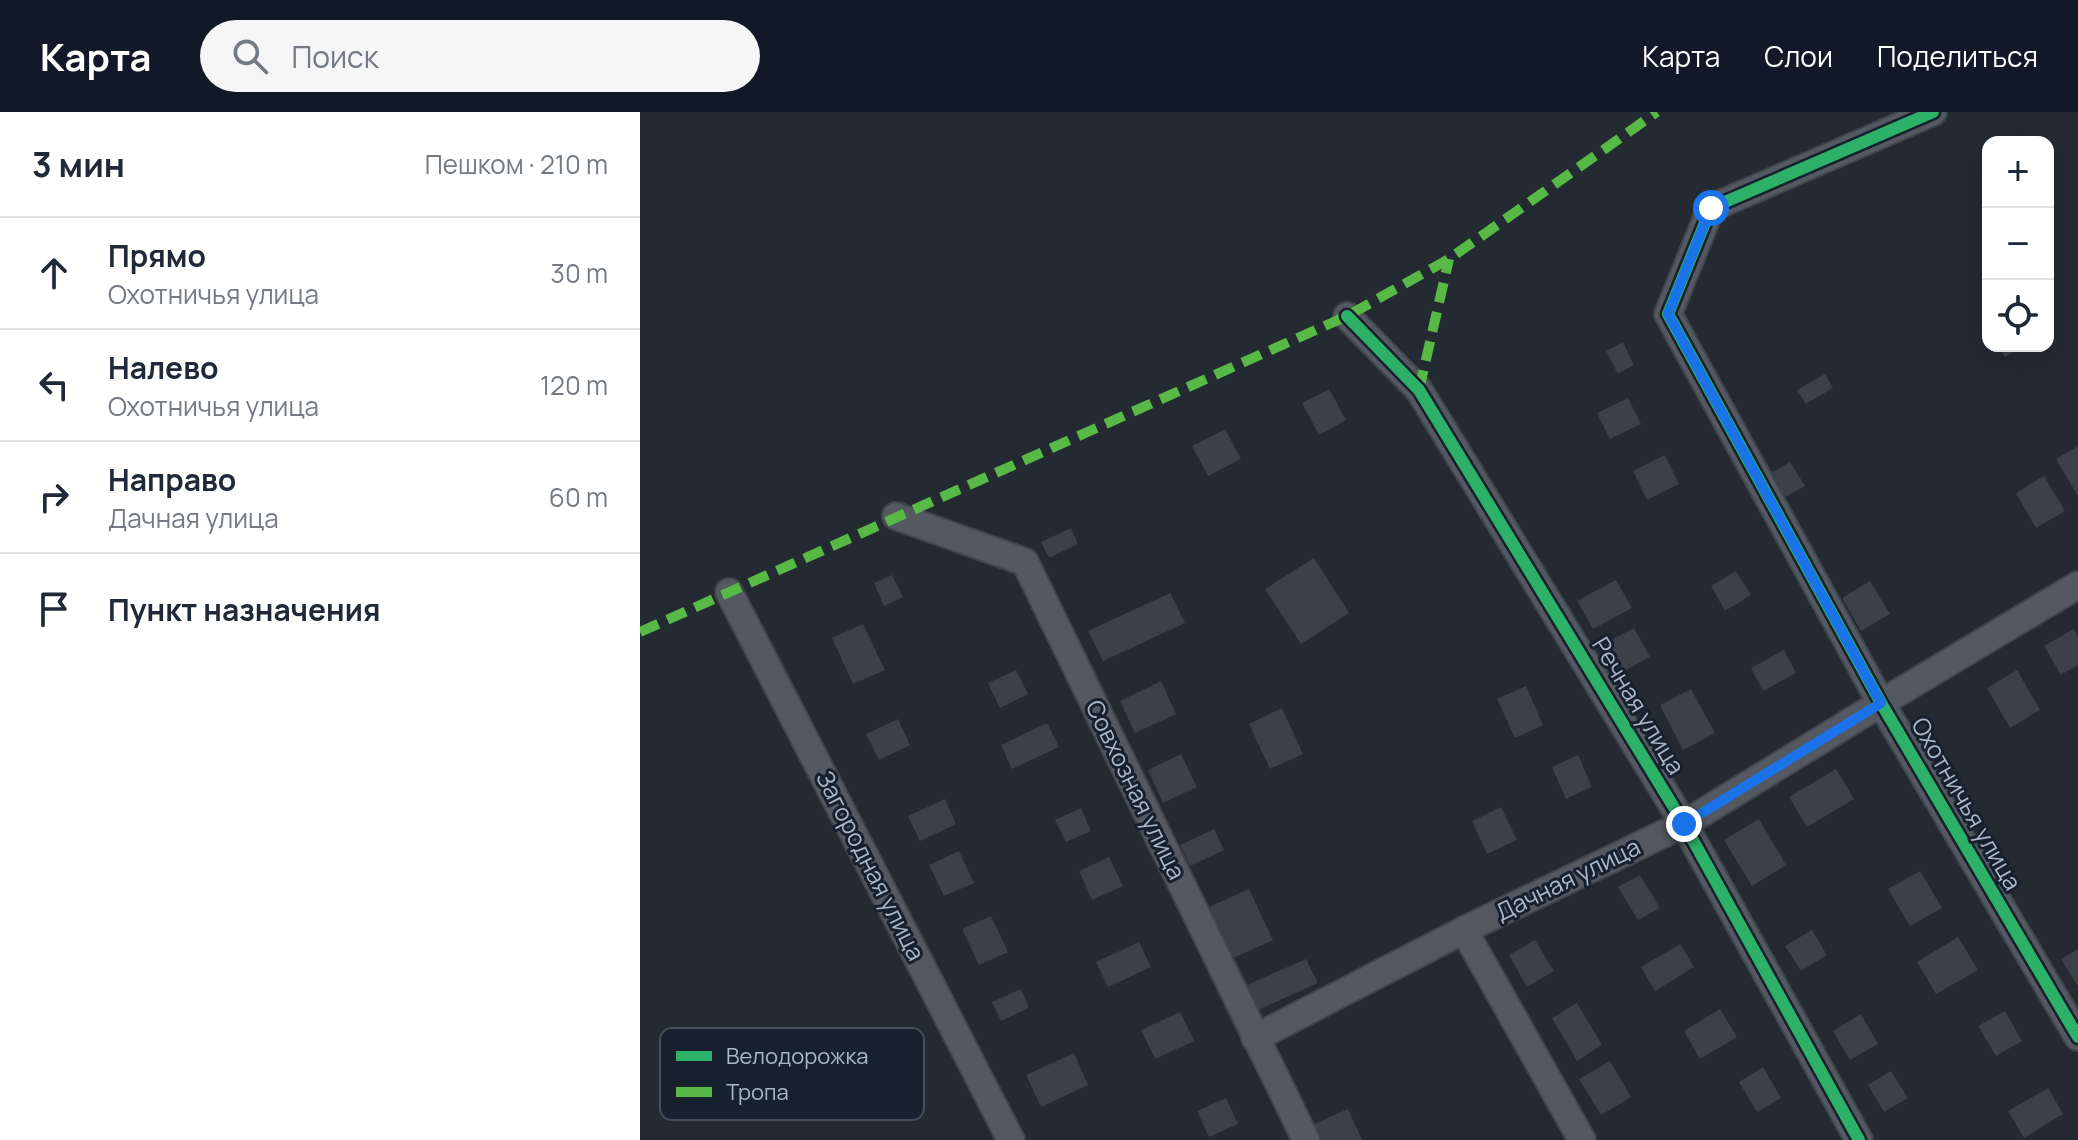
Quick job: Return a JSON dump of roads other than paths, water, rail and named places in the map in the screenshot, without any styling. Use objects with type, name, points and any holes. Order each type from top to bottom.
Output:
[{"type":"street","name":"Охотничья улица","points":[[1933,112],[1711,208],[1668,314],[1881,703],[2078,1037]]},
{"type":"street","name":"Речная улица","points":[[1347,316],[1419,390],[1684,824],[1859,1140]]},
{"type":"street","name":"Совхозная улица","points":[[896,516],[1025,562],[1306,1140]]},
{"type":"street","name":"Дачная улица","points":[[1255,1038],[1464,930],[1684,824],[2078,585]]},
{"type":"street","name":"Загородная улица","points":[[729,592],[1011,1140]]},
{"type":"street","points":[[1464,930],[1582,1140]]}]
